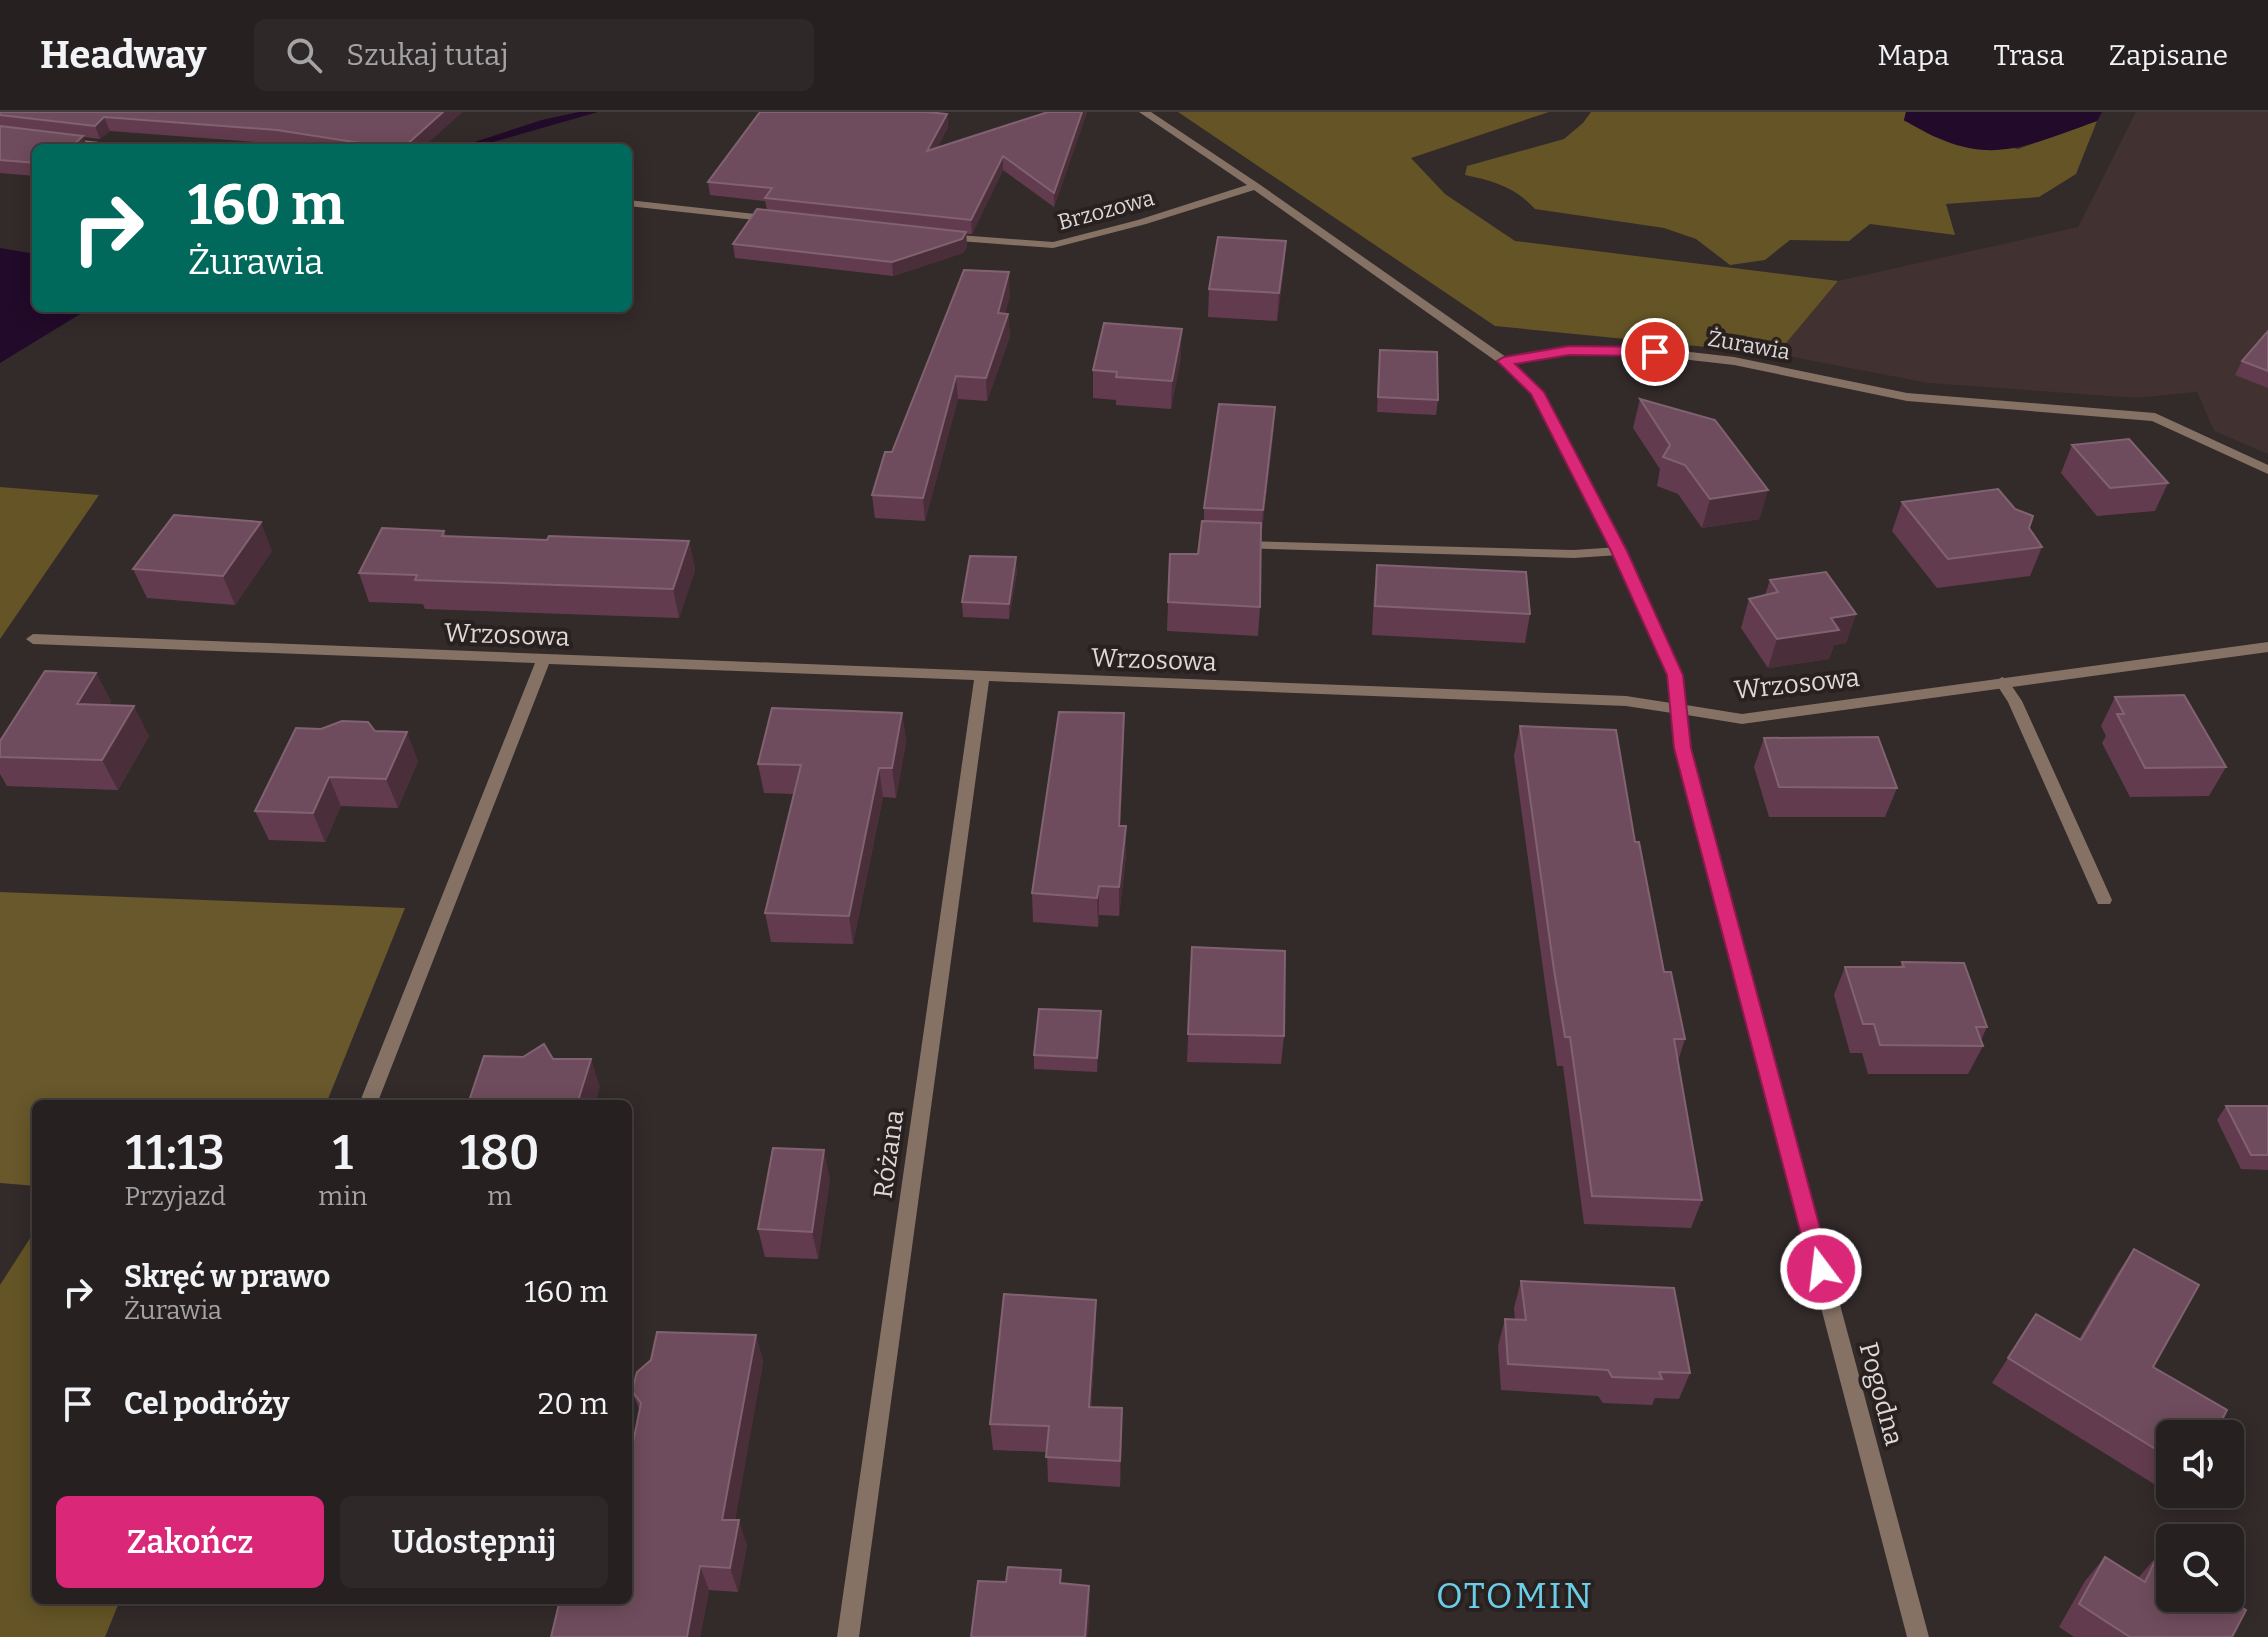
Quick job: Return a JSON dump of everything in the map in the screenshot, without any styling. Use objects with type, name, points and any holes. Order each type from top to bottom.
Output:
[{"type":"street","points":[[1144,112],[1504,361]]},
{"type":"street","points":[[47,139],[90,144]]},
{"type":"street","name":"Brzozowa","points":[[938,237],[1016,245],[1053,245],[1142,222],[1255,186]]},
{"type":"street","points":[[632,203],[783,220]]},
{"type":"street","name":"Żurawia","points":[[1504,361],[1569,351],[1655,352],[1734,361],[1907,397],[2155,417],[2268,470]]},
{"type":"street","name":"Pogodna","points":[[1504,361],[1537,392],[1619,551],[1675,675],[1683,748],[1918,1637]]},
{"type":"street","points":[[1226,545],[1574,554],[1619,551]]},
{"type":"street","name":"Wrzosowa","points":[[33,639],[1626,701],[1742,719],[2268,647]]},
{"type":"street","points":[[370,1100],[543,661]]},
{"type":"street","name":"Różana","points":[[848,1637],[982,678]]},
{"type":"street","points":[[2002,682],[2015,701],[2104,900]]},
{"type":"shaded area","points":[[1178,112],[1549,112],[1411,158],[1445,194],[1515,241],[1838,281],[1777,354],[1495,326]]},
{"type":"shaded area","points":[[1591,112],[1906,112],[1904,121],[2018,149],[2097,121],[2076,174],[2039,197],[1946,204],[1955,235],[1870,224],[1849,241],[1790,240],[1765,260],[1730,265],[1696,239],[1664,228],[1535,209],[1520,195],[1503,186],[1465,175],[1467,166],[1564,139]]},
{"type":"shaded area","points":[[1906,112],[2102,112],[2097,121],[2044,140],[2000,150],[1957,145],[1932,135],[1904,120]]},
{"type":"shaded area","points":[[2136,112],[2268,112],[2268,454],[2214,431],[2197,392],[2137,398],[1928,383],[1777,354],[1838,281],[2078,227]]},
{"type":"shaded area","points":[[0,248],[32,253],[32,312],[83,312],[0,363]]},
{"type":"shaded area","points":[[0,487],[99,495],[0,639]]},
{"type":"shaded area","points":[[0,892],[405,908],[328,1100],[32,1100],[32,1186],[0,1183]]},
{"type":"shaded area","points":[[32,1235],[32,1604],[118,1604],[105,1637],[0,1637],[0,1285]]},
{"type":"building","points":[[0,112],[443,112],[407,144],[366,144],[277,130],[104,117],[95,126],[0,115]]},
{"type":"building","points":[[760,112],[947,114],[927,151],[1048,112],[1082,112],[1054,193],[1003,156],[971,220],[765,198],[772,188],[708,182]]},
{"type":"building","points":[[0,126],[83,136],[74,144],[32,144],[32,163],[0,160]]},
{"type":"building","points":[[757,209],[966,232],[962,239],[892,262],[733,244]]},
{"type":"building","points":[[1218,237],[1286,241],[1279,293],[1209,289]]},
{"type":"building","points":[[964,270],[1009,272],[998,313],[1008,314],[986,378],[956,376],[923,498],[872,495],[885,452],[892,452]]},
{"type":"building","points":[[1104,323],[1182,329],[1172,381],[1116,377],[1117,372],[1093,370]]},
{"type":"building","points":[[2268,331],[2268,371],[2242,361]]},
{"type":"building","points":[[1380,350],[1437,352],[1438,400],[1378,397]]},
{"type":"building","points":[[1640,399],[1715,420],[1768,490],[1710,499],[1685,465],[1663,457],[1670,445]]},
{"type":"building","points":[[1219,404],[1275,407],[1263,510],[1204,508]]},
{"type":"building","points":[[2129,439],[2168,483],[2110,488],[2072,445]]},
{"type":"building","points":[[1998,489],[2015,509],[2033,516],[2029,528],[2042,547],[1948,559],[1902,502]]},
{"type":"building","points":[[174,515],[261,522],[223,576],[133,569]]},
{"type":"building","points":[[1202,521],[1261,523],[1260,607],[1168,602],[1170,554],[1198,554]]},
{"type":"building","points":[[382,528],[444,531],[442,536],[689,541],[673,589],[415,580],[417,575],[359,573]]},
{"type":"building","points":[[970,556],[1016,557],[1009,604],[962,602]]},
{"type":"building","points":[[1377,565],[1526,572],[1530,614],[1375,606]]},
{"type":"building","points":[[1826,572],[1856,614],[1831,618],[1839,630],[1777,639],[1749,599],[1778,592],[1770,580]]},
{"type":"building","points":[[45,671],[96,673],[77,704],[134,706],[102,760],[0,757],[0,741]]},
{"type":"building","points":[[2184,695],[2226,767],[2145,768],[2117,714],[2124,714],[2115,697]]},
{"type":"building","points":[[772,708],[902,713],[892,768],[879,768],[849,916],[765,913],[801,765],[758,764]]},
{"type":"building","points":[[1059,712],[1124,713],[1119,826],[1126,826],[1119,887],[1099,886],[1097,898],[1032,893]]},
{"type":"building","points":[[342,721],[368,722],[375,731],[407,732],[386,779],[329,777],[313,813],[255,811],[296,728],[321,729]]},
{"type":"building","points":[[1520,726],[1616,730],[1635,842],[1639,842],[1664,972],[1671,972],[1685,1039],[1674,1039],[1702,1200],[1592,1196],[1570,1037],[1565,1037],[1554,970]]},
{"type":"building","points":[[1878,737],[1897,788],[1779,787],[1764,738]]},
{"type":"building","points":[[1192,947],[1285,951],[1284,1036],[1188,1034]]},
{"type":"building","points":[[1902,962],[1964,963],[1987,1027],[1976,1027],[1983,1046],[1880,1045],[1874,1024],[1863,1024],[1845,967],[1904,967]]},
{"type":"building","points":[[1039,1009],[1101,1011],[1097,1058],[1034,1055]]},
{"type":"building","points":[[544,1044],[553,1059],[591,1059],[578,1100],[469,1100],[484,1056],[523,1057]]},
{"type":"building","points":[[2226,1106],[2268,1106],[2268,1155],[2251,1155]]},
{"type":"building","points":[[773,1148],[824,1150],[812,1232],[758,1229]]},
{"type":"building","points":[[2134,1249],[2199,1285],[2153,1367],[2227,1410],[2222,1420],[2156,1420],[2156,1449],[2008,1358],[2036,1314],[2081,1340]]},
{"type":"building","points":[[1521,1281],[1674,1288],[1690,1373],[1659,1372],[1662,1379],[1612,1377],[1608,1370],[1508,1364],[1505,1319],[1526,1320]]},
{"type":"building","points":[[1004,1294],[1096,1300],[1089,1407],[1122,1408],[1120,1461],[1046,1457],[1049,1426],[990,1424]]},
{"type":"building","points":[[657,1332],[756,1335],[722,1520],[739,1520],[730,1568],[700,1566],[687,1637],[551,1637],[559,1604],[632,1604],[632,1448],[641,1403],[632,1391],[637,1372],[651,1360]]},
{"type":"building","points":[[2105,1557],[2145,1582],[2156,1559],[2156,1612],[2246,1610],[2232,1637],[2130,1637],[2079,1604]]},
{"type":"building","points":[[1008,1567],[1061,1570],[1060,1583],[1089,1586],[1085,1637],[971,1637],[978,1581],[1006,1582]]},
{"type":"waterway","points":[[474,144],[546,122],[593,112]]},
{"type":"district","name":"OTOMIN","points":[[1515,1596]]},
{"type":"route","points":[[1655,352],[1569,351],[1504,361],[1537,392],[1619,551],[1675,675],[1683,748],[1821,1269]]}]
